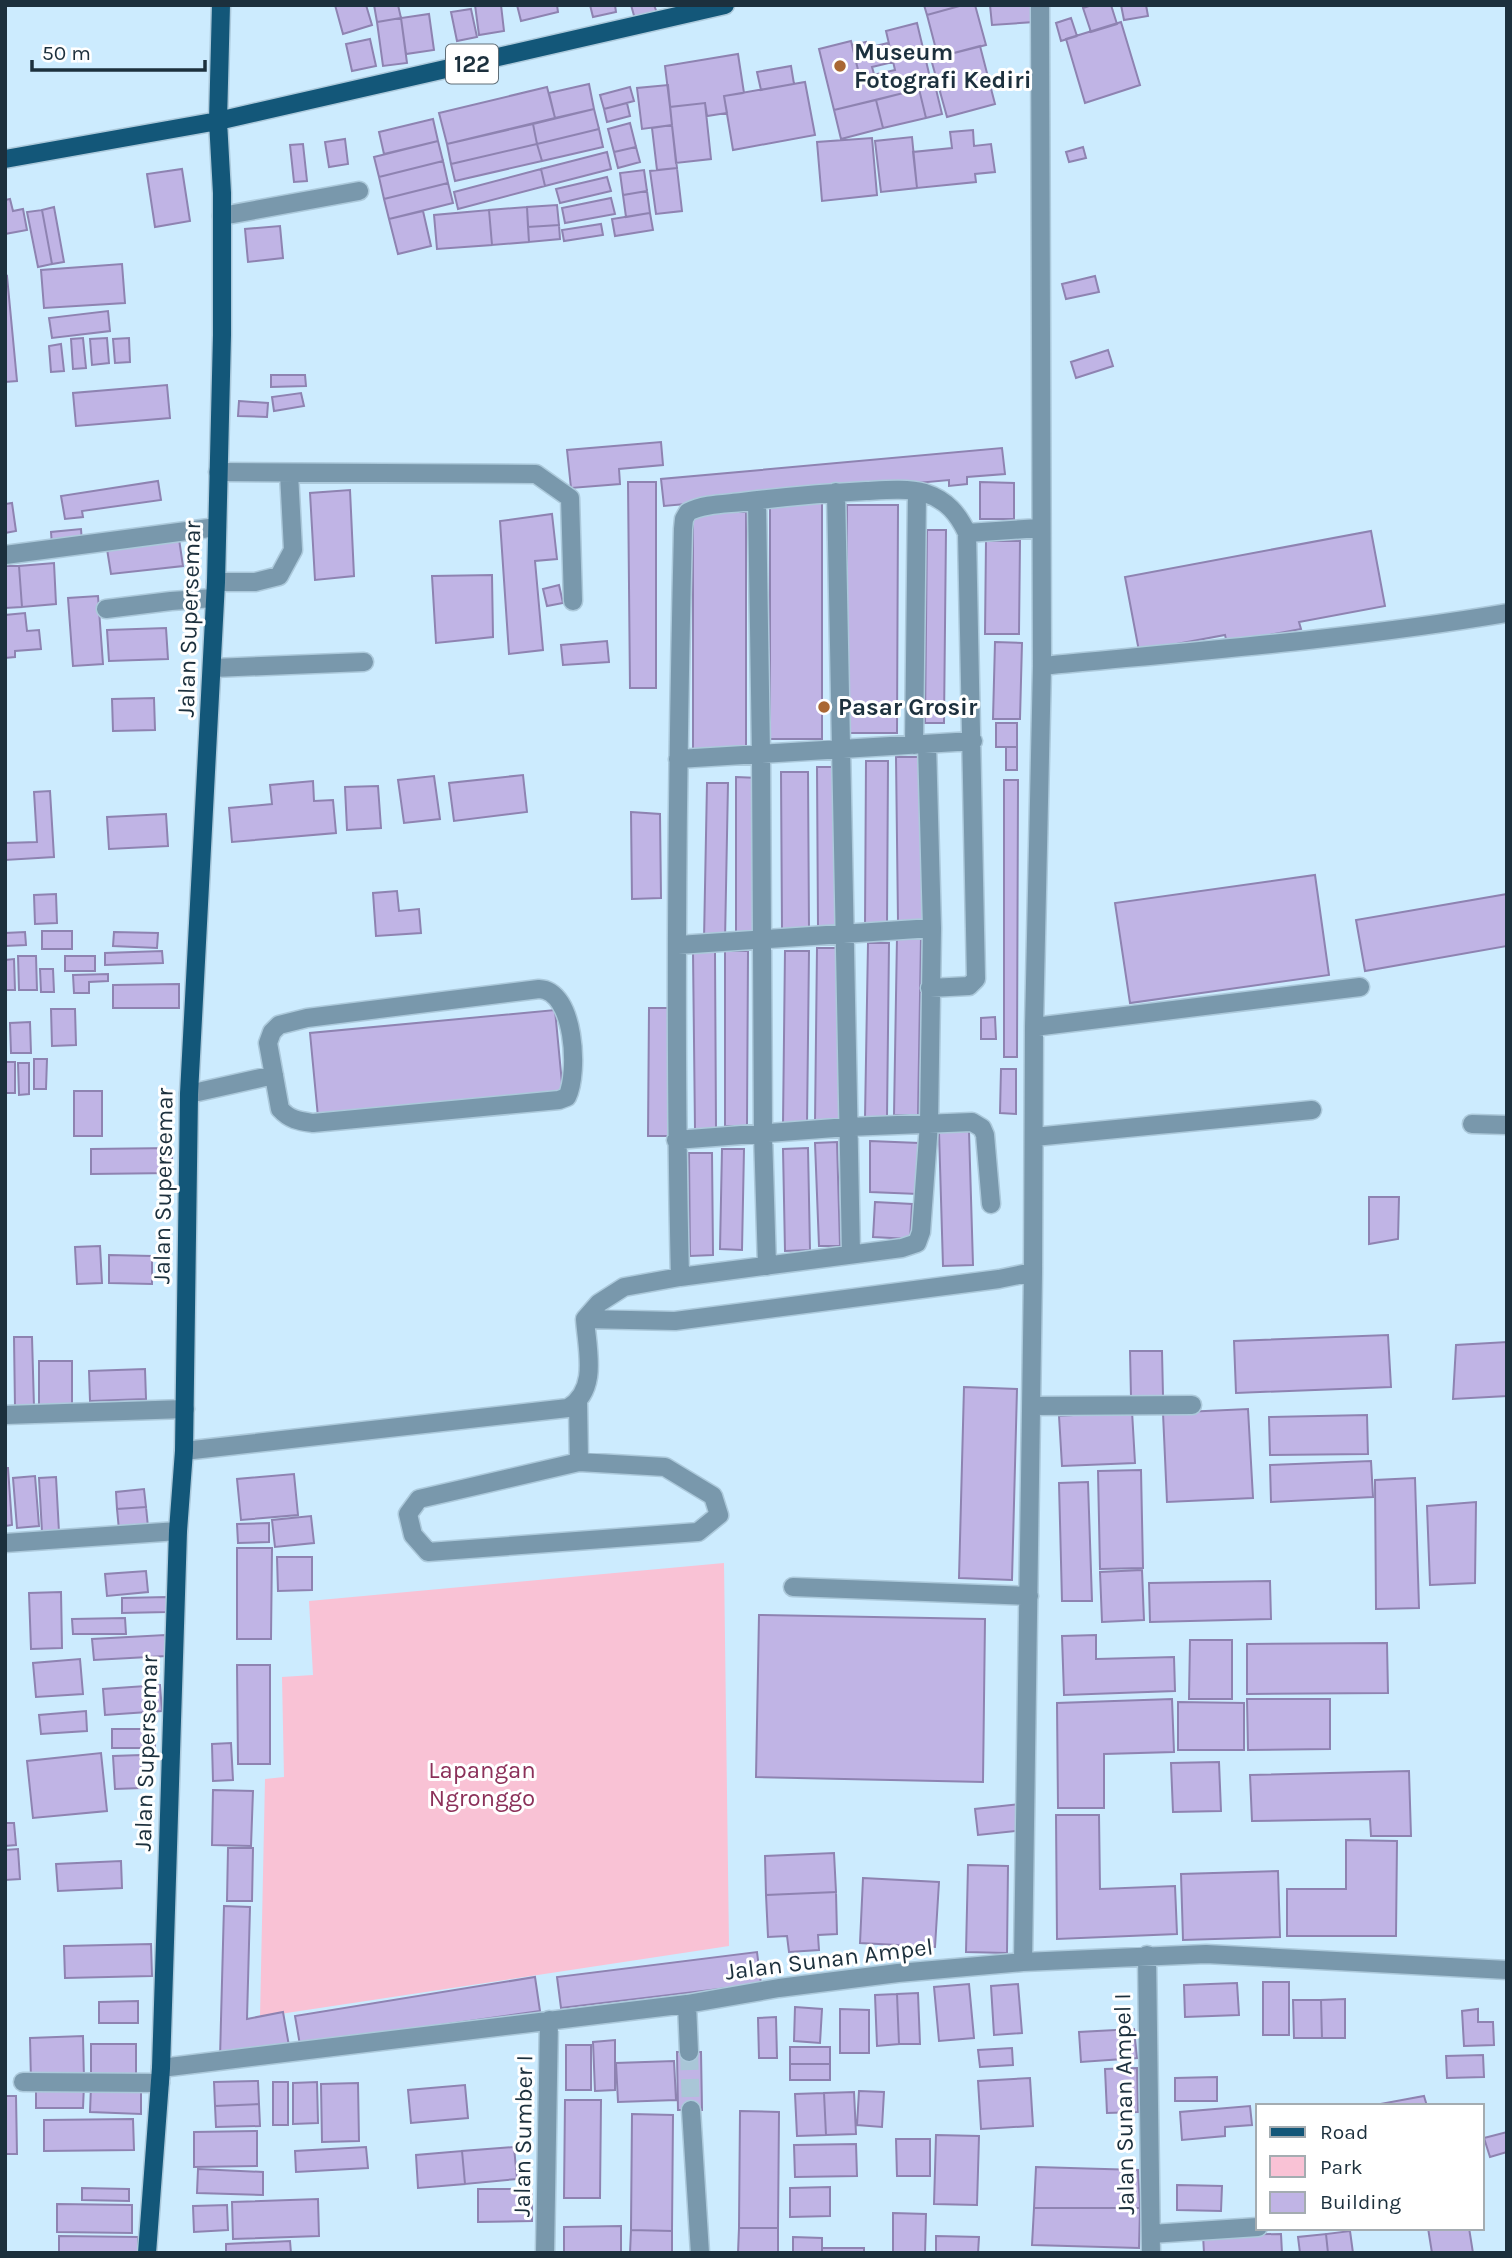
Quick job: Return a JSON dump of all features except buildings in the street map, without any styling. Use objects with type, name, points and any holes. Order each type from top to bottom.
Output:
[{"type":"main road","name":"Jalan Supersemar","points":[[147,2253],[160,2075],[178,1531],[184,1451],[189,1094],[213,668],[222,335],[222,216],[218,121],[221,5]]},
{"type":"main road","name":"122","points":[[5,159],[218,121],[674,11],[725,5]]},
{"type":"street","points":[[1023,1962],[1032,1406],[1034,1027],[1042,666],[1040,5]]},
{"type":"street","points":[[222,216],[359,191]]},
{"type":"street","points":[[218,472],[536,474],[570,498],[573,601]]},
{"type":"street","points":[[106,610],[279,576],[293,550],[289,474]]},
{"type":"street","points":[[680,1277],[676,1140],[678,759],[684,519],[688,512],[757,500],[894,489],[937,498],[960,517],[967,533],[976,979],[969,986],[930,988]]},
{"type":"street","points":[[836,492],[851,1255]]},
{"type":"street","points":[[184,1451],[568,1408],[578,1402],[590,1375],[585,1319],[599,1303],[624,1287],[680,1277],[902,1248],[916,1243],[921,1232],[929,1124],[932,928],[920,745],[917,492]]},
{"type":"street","points":[[757,500],[763,1134],[767,1266]]},
{"type":"street","points":[[5,555],[217,527]]},
{"type":"street","points":[[967,533],[1040,528]]},
{"type":"street","points":[[1042,666],[1299,642],[1507,613]]},
{"type":"street","points":[[213,668],[364,662]]},
{"type":"street","points":[[678,759],[972,741]]},
{"type":"street","points":[[678,944],[932,928]]},
{"type":"street","points":[[1034,1027],[1360,987]]},
{"type":"street","points":[[546,989],[552,991],[562,1003],[571,1031],[569,1091],[567,1097],[550,1102],[313,1123],[287,1117],[281,1109],[274,1075],[268,1043],[272,1032],[279,1025],[307,1018],[546,989]]},
{"type":"street","points":[[189,1094],[274,1075]]},
{"type":"street","points":[[1034,1137],[1312,1110]]},
{"type":"street","points":[[676,1140],[848,1127],[972,1122],[982,1128],[988,1150],[991,1204]]},
{"type":"street","points":[[1472,1125],[1507,1125]]},
{"type":"street","points":[[585,1319],[675,1321],[999,1279],[1033,1272]]},
{"type":"street","points":[[578,1402],[579,1462]]},
{"type":"street","points":[[1032,1406],[1192,1405]]},
{"type":"street","points":[[5,1415],[185,1409]]},
{"type":"street","points":[[579,1462],[665,1467],[713,1496],[719,1515],[698,1532],[428,1552],[413,1535],[408,1514],[419,1499],[579,1462]]},
{"type":"street","points":[[5,1543],[178,1531]]},
{"type":"street","points":[[793,1587],[1028,1595]]},
{"type":"street","name":"Jalan Sunan Ampel","points":[[23,2082],[160,2075],[884,1975],[1023,1962],[1147,1955],[1275,1957],[1507,1970]]},
{"type":"street","name":"Jalan Sunan Ampel I","points":[[1147,1955],[1151,2253]]},
{"type":"street","points":[[687,2004],[689,2052]]},
{"type":"street","name":"Jalan Sumber I","points":[[545,2253],[549,2020]]},
{"type":"street","points":[[691,2110],[700,2253]]},
{"type":"street","points":[[1151,2234],[1256,2227]]},
{"type":"green space","name":"Lapangan Ngronggo","points":[[724,1563],[729,1946],[260,2017],[265,1779],[284,1777],[282,1677],[313,1675],[309,1601]]},
{"type":"tunnel","points":[[689,2052],[691,2110]]},
{"type":"place","name":"Museum Fotografi Kediri","points":[[840,66]]},
{"type":"place","name":"Pasar Grosir","points":[[824,707]]}]
